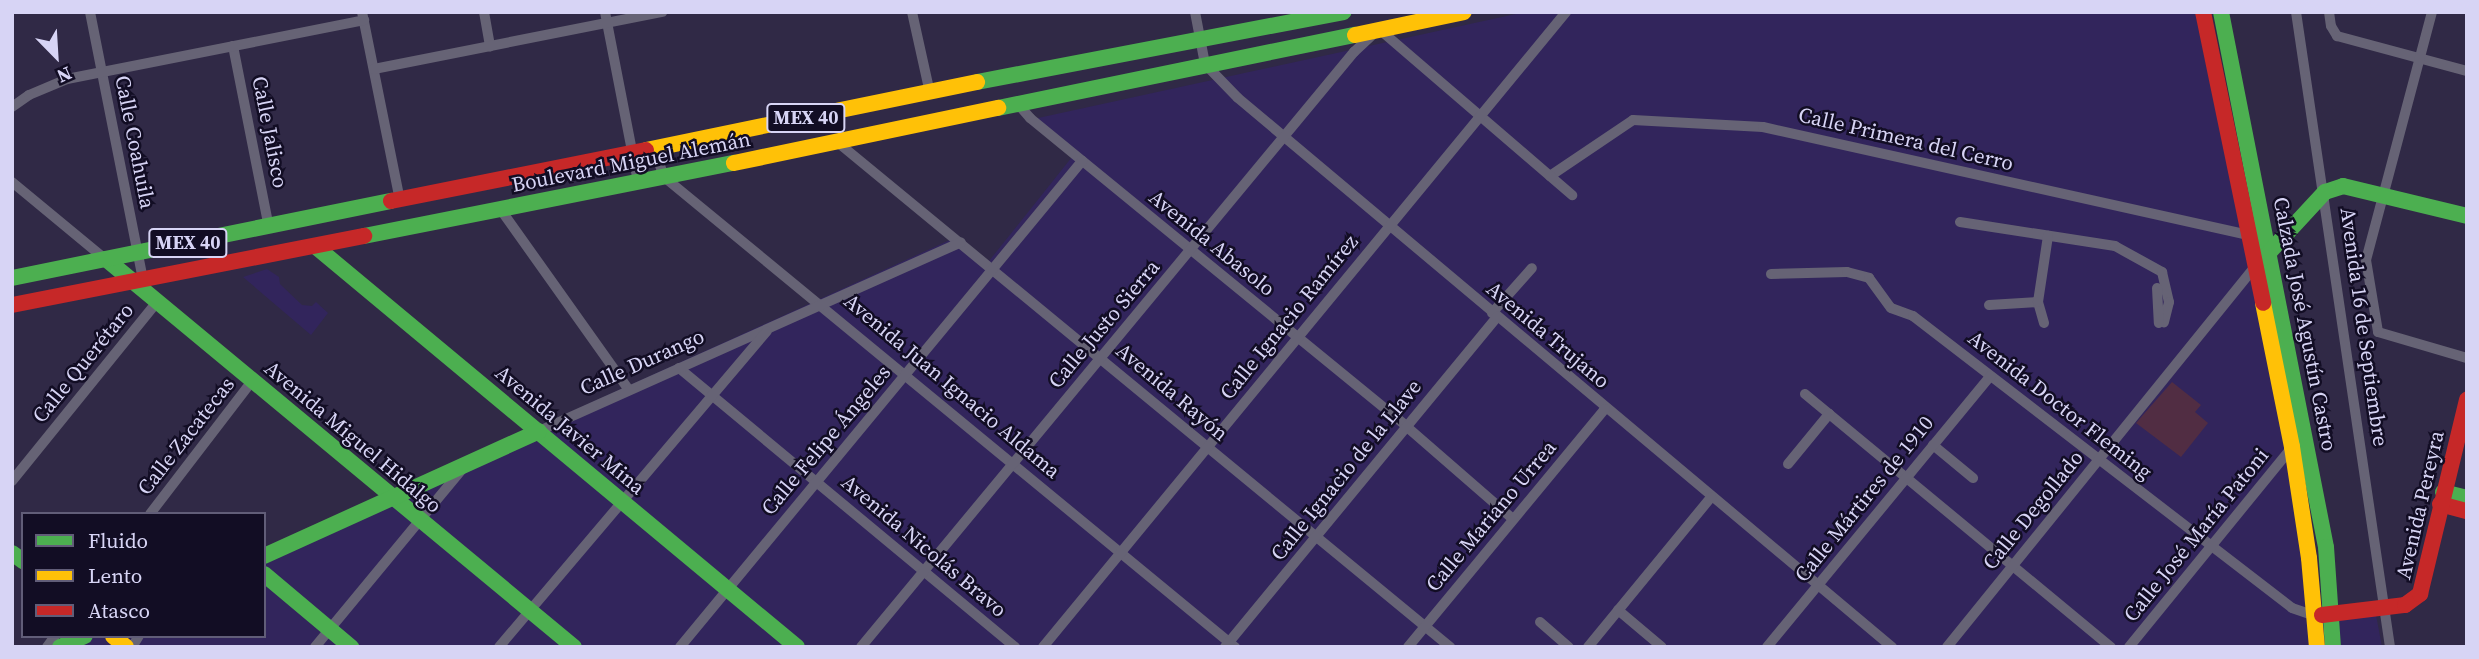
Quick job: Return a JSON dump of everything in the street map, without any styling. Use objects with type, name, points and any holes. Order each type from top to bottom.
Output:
[{"type":"main road","name":"Boulevard Miguel Alemán","points":[[12,278],[1200,38],[1343,12]]},
{"type":"main road","points":[[1379,29],[1379,19],[1398,12]]},
{"type":"main road","name":"Boulevard Miguel Alemán","points":[[12,306],[638,183],[1464,12]]},
{"type":"main road","name":"Calzada José Agustín Castro","points":[[2203,12],[2333,647]]},
{"type":"main road","name":"Calzada José Agustín Castro","points":[[2221,12],[2326,547],[2326,616],[2314,644]]},
{"type":"main road","points":[[2255,267],[2325,192],[2348,185],[2467,216]]},
{"type":"main road","points":[[315,246],[327,229],[400,200]]},
{"type":"main road","name":"Avenida Javier Mina","points":[[315,246],[797,647]]},
{"type":"main road","name":"Avenida Miguel Hidalgo","points":[[106,260],[138,281],[157,302],[574,647]]},
{"type":"main road","name":"Avenida Pereyra","points":[[2326,616],[2412,603],[2420,594],[2441,498],[2467,400]]},
{"type":"main road","name":"Calle Durango","points":[[266,555],[539,431]]},
{"type":"main road","points":[[2441,498],[2467,498]]},
{"type":"main road","points":[[2441,498],[2467,511]]},
{"type":"main road","points":[[266,576],[351,647]]},
{"type":"main road","points":[[60,647],[80,638]]},
{"type":"street","name":"Calle Coahuila","points":[[90,12],[138,253],[138,281]]},
{"type":"street","points":[[484,12],[490,46]]},
{"type":"street","points":[[374,69],[490,46],[606,18],[662,12]]},
{"type":"street","points":[[912,12],[930,93]]},
{"type":"street","points":[[1195,12],[1205,64]]},
{"type":"street","name":"Calle Ignacio Ramírez","points":[[1043,647],[1566,12]]},
{"type":"street","name":"Avenida 16 de Septiembre","points":[[2297,12],[2390,647]]},
{"type":"street","points":[[2329,12],[2331,26],[2337,36],[2467,71]]},
{"type":"street","points":[[2432,12],[2366,260],[2378,332],[2467,358]]},
{"type":"street","points":[[12,107],[50,85],[363,16],[400,200]]},
{"type":"street","points":[[606,18],[638,183]]},
{"type":"street","points":[[1379,29],[1572,195]]},
{"type":"street","name":"Calle Justo Sierra","points":[[862,647],[1354,52],[1379,29]]},
{"type":"street","name":"Calle Jalisco","points":[[233,46],[270,227]]},
{"type":"street","name":"Avenida Trujano","points":[[1205,64],[1238,98],[1605,409],[1892,647]]},
{"type":"street","name":"Avenida Abasolo","points":[[1017,103],[1082,161],[1407,427],[1513,519]]},
{"type":"street","name":"Calle Primera del Cerro","points":[[1550,176],[1633,120],[1763,127],[2249,236],[2266,235]]},
{"type":"street","name":"Avenida Rayón","points":[[836,141],[1450,647]]},
{"type":"street","points":[[654,149],[664,177]]},
{"type":"street","name":"Calle Felipe Ángeles","points":[[680,647],[1082,161]]},
{"type":"street","name":"Avenida Juan Ignacio Aldama","points":[[664,177],[822,304],[1230,645]]},
{"type":"street","points":[[12,182],[106,260]]},
{"type":"street","points":[[500,209],[629,390]]},
{"type":"street","points":[[1960,222],[2115,246],[2162,272],[2169,302],[2162,323],[2157,288]]},
{"type":"street","points":[[2044,323],[2038,302],[2048,236]]},
{"type":"street","name":"Calle Durango","points":[[539,431],[961,242]]},
{"type":"street","name":"Calle Degollado","points":[[1947,647],[2255,267]]},
{"type":"street","name":"Calle Ignacio de la Llave","points":[[1230,645],[1532,268]]},
{"type":"street","name":"Avenida Doctor Fleming","points":[[1771,274],[1847,272],[1869,278],[1882,300],[1898,312],[1913,316],[2292,608],[2326,616]]},
{"type":"street","name":"Calle Querétaro","points":[[12,481],[157,302]]},
{"type":"street","points":[[1989,305],[2038,302]]},
{"type":"street","points":[[499,647],[710,394],[770,328]]},
{"type":"street","name":"Avenida Nicolás Bravo","points":[[679,369],[1014,647]]},
{"type":"street","name":"Calle Mártires de 1910","points":[[1767,647],[1990,376]]},
{"type":"street","name":"Calle Zacatecas","points":[[152,512],[253,381]]},
{"type":"street","points":[[1805,394],[2112,647]]},
{"type":"street","name":"Calle Mariano Urrea","points":[[1408,647],[1605,409]]},
{"type":"street","points":[[1788,464],[1829,414]]},
{"type":"street","points":[[1933,445],[1973,478]]},
{"type":"street","name":"Calle José María Patoni","points":[[2129,647],[2292,447]]},
{"type":"street","points":[[315,647],[467,464]]},
{"type":"street","points":[[1588,647],[1711,496]]},
{"type":"street","points":[[1618,610],[1662,647]]},
{"type":"street","points":[[1540,622],[1569,647]]},
{"type":"shaded area","points":[[1525,12],[2195,12],[2322,608],[2374,604],[2382,647],[52,647],[72,638],[266,638],[266,550],[952,239],[985,266],[1072,157],[1029,120]]},
{"type":"shaded area","points":[[267,269],[279,277],[280,284],[302,305],[312,306],[316,302],[328,313],[311,335],[243,277]]},
{"type":"shaded area","points":[[2172,382],[2201,405],[2195,412],[2208,423],[2181,457],[2136,423]]},
{"type":"traffic: fast","points":[[977,82],[1343,12]]},
{"type":"traffic: fast","points":[[2221,12],[2326,547],[2333,647]]},
{"type":"traffic: fast","points":[[998,108],[1355,35]]},
{"type":"traffic: fast","points":[[364,236],[734,163]]},
{"type":"traffic: fast","points":[[2264,258],[2325,192],[2343,186],[2467,216]]},
{"type":"traffic: fast","points":[[12,278],[391,201]]},
{"type":"traffic: fast","points":[[315,246],[797,647]]},
{"type":"traffic: fast","points":[[106,259],[574,647]]},
{"type":"traffic: fast","points":[[266,555],[539,431]]},
{"type":"traffic: fast","points":[[2443,492],[2467,498]]},
{"type":"traffic: fast","points":[[12,553],[21,560]]},
{"type":"traffic: fast","points":[[266,576],[351,647]]},
{"type":"traffic: fast","points":[[60,647],[80,638]]},
{"type":"traffic: slow","points":[[1355,35],[1464,12]]},
{"type":"traffic: slow","points":[[646,150],[977,82]]},
{"type":"traffic: slow","points":[[734,163],[998,108]]},
{"type":"traffic: slow","points":[[2263,303],[2292,447],[2309,558],[2317,647]]},
{"type":"traffic: slow","points":[[115,638],[126,647]]},
{"type":"traffic: jam","points":[[2203,12],[2263,303]]},
{"type":"traffic: jam","points":[[391,201],[646,150]]},
{"type":"traffic: jam","points":[[12,305],[364,236]]},
{"type":"traffic: jam","points":[[2322,615],[2405,605],[2420,594],[2467,400]]},
{"type":"traffic: jam","points":[[2440,504],[2467,511]]}]
